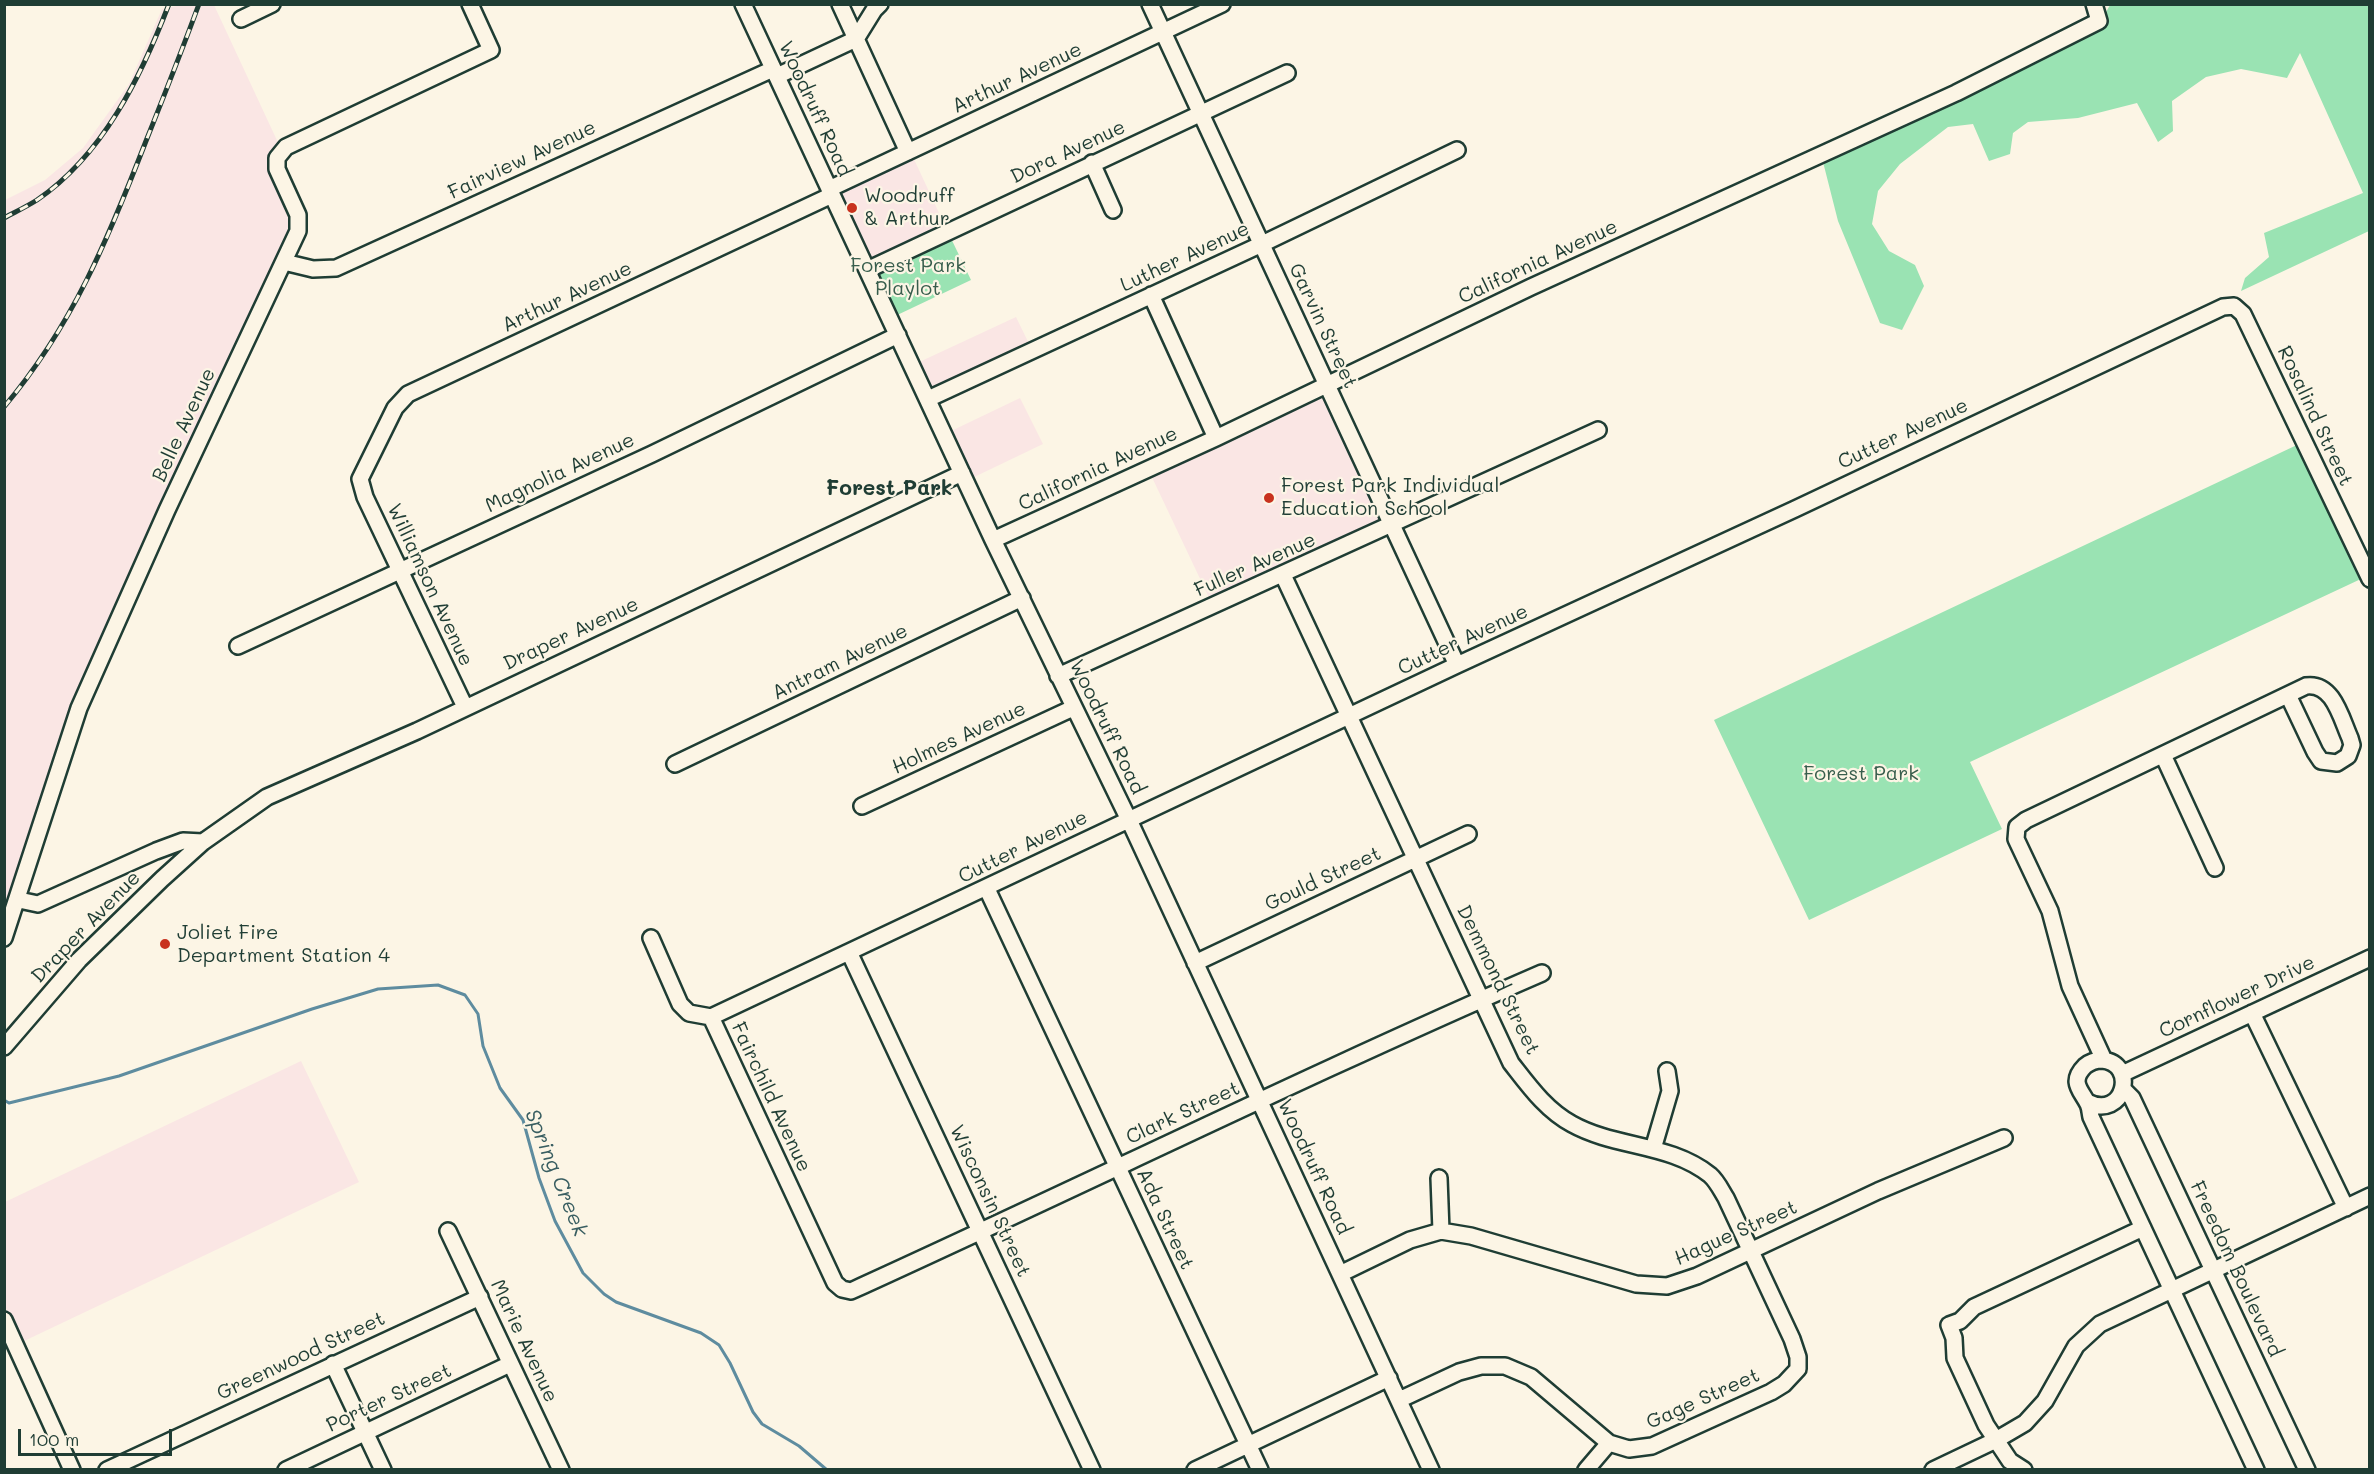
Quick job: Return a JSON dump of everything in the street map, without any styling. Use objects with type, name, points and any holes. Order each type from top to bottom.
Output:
[{"type":"street","points":[[241,19],[272,4]]},
{"type":"street","name":"Belle Avenue","points":[[4,938],[19,900],[80,708],[167,510],[298,231],[298,215],[277,169],[278,158],[286,147],[491,50],[470,4]]},
{"type":"street","name":"Woodruff Road","points":[[743,4],[993,540],[1129,820],[1431,1470]]},
{"type":"street","points":[[840,4],[908,153]]},
{"type":"street","points":[[856,39],[880,4]]},
{"type":"street","name":"Garvin Street","points":[[1150,4],[1457,665]]},
{"type":"street","name":"Arthur Avenue","points":[[360,479],[395,408],[408,394],[1222,4]]},
{"type":"street","name":"California Avenue","points":[[993,540],[1216,438],[1531,287],[1956,93],[2099,21],[2094,4]]},
{"type":"street","name":"Fairview Avenue","points":[[284,262],[314,269],[336,268],[856,39]]},
{"type":"street","name":"Dora Avenue","points":[[867,270],[1287,73]]},
{"type":"street","name":"Luther Avenue","points":[[928,399],[1262,244],[1457,150]]},
{"type":"street","points":[[1092,164],[1113,210]]},
{"type":"street","points":[[1151,295],[1216,438]]},
{"type":"street","name":"Rosalind Street","points":[[2234,306],[2243,314],[2370,579]]},
{"type":"street","name":"Cutter Avenue","points":[[711,1017],[2223,307],[2234,306]]},
{"type":"street","name":"Magnolia Avenue","points":[[238,646],[652,454],[898,335]]},
{"type":"street","name":"Fuller Avenue","points":[[1058,676],[1598,430]]},
{"type":"street","name":"Draper Avenue","points":[[6,1042],[79,960],[203,842],[267,797],[465,707],[962,474]]},
{"type":"street","name":"Williamson Avenue","points":[[360,479],[365,497],[399,571],[465,707]]},
{"type":"street","name":"Demmond Street","points":[[1283,574],[1511,1063],[1540,1101],[1572,1124],[1600,1136],[1653,1149],[1689,1162],[1712,1177],[1726,1198],[1792,1339],[1798,1357],[1798,1369]]},
{"type":"street","name":"Antram Avenue","points":[[675,764],[1022,598]]},
{"type":"street","points":[[2104,1060],[2070,986],[2050,911],[2016,838],[2017,827],[2026,820],[2306,686],[2315,685],[2328,692],[2350,738],[2352,745],[2348,756],[2337,763],[2321,761],[2288,695]]},
{"type":"street","name":"Holmes Avenue","points":[[862,807],[1073,708]]},
{"type":"street","points":[[2163,755],[2215,868]]},
{"type":"street","name":"Gould Street","points":[[1195,963],[1468,834]]},
{"type":"street","name":"Draper Avenue","points":[[19,900],[38,904],[156,851],[183,841],[203,842]]},
{"type":"street","name":"Ada Street","points":[[987,888],[1260,1470]]},
{"type":"street","name":"Fairchild Avenue","points":[[651,938],[680,1004],[689,1013],[711,1017],[836,1283],[842,1288]]},
{"type":"street","name":"Wisconsin Street","points":[[849,952],[1092,1470]]},
{"type":"street","name":"Cornflower Drive","points":[[2123,1081],[2252,1013],[2370,958]]},
{"type":"street","name":"Clark Street","points":[[842,1288],[851,1291],[1259,1100],[1542,973]]},
{"type":"street","points":[[2252,1013],[2346,1208]]},
{"type":"street","points":[[2087,1102],[2094,1106],[2109,1105],[2120,1096],[2123,1081],[2112,1062],[2104,1060],[2089,1063],[2079,1074],[2078,1090],[2087,1102],[2091,1117],[2256,1470]]},
{"type":"street","points":[[1653,1149],[1670,1091],[1667,1071]]},
{"type":"street","name":"Freedom Boulevard","points":[[2123,1081],[2307,1470]]},
{"type":"street","name":"Hague Street","points":[[1340,1274],[1410,1240],[1441,1231],[1471,1236],[1636,1284],[1667,1286],[1697,1276],[1878,1191],[2004,1138]]},
{"type":"street","points":[[1439,1178],[1441,1231]]},
{"type":"street","points":[[1933,1470],[1996,1440],[2025,1423],[2045,1401],[2076,1346],[2100,1324],[2370,1196]]},
{"type":"street","points":[[2024,1470],[2010,1461],[1986,1425],[1955,1358],[1954,1338],[1949,1325],[1960,1321],[1974,1307],[2143,1227]]},
{"type":"street","name":"Marie Avenue","points":[[448,1231],[561,1470]]},
{"type":"street","name":"Greenwood Street","points":[[107,1470],[480,1297]]},
{"type":"street","points":[[4,1320],[72,1470]]},
{"type":"street","points":[[333,1364],[383,1470]]},
{"type":"street","name":"Porter Street","points":[[286,1470],[510,1364]]},
{"type":"street","points":[[1399,1400],[1459,1372],[1481,1366],[1506,1365],[1531,1377],[1609,1443],[1586,1470]]},
{"type":"street","name":"Gage Street","points":[[1609,1443],[1629,1449],[1652,1446],[1771,1392],[1784,1384],[1798,1369]]},
{"type":"street","points":[[1195,1470],[1389,1378]]},
{"type":"shaded area","points":[[181,5],[214,5],[281,149],[276,156],[296,216],[295,231],[77,703],[5,904],[5,200],[45,180],[83,148],[129,84],[162,9]]},
{"type":"shaded area","points":[[913,157],[946,228],[869,264],[835,192]]},
{"type":"shaded area","points":[[1016,317],[1035,356],[933,403],[915,364]]},
{"type":"shaded area","name":"Forest Park Individual Education School","points":[[1326,388],[1389,524],[1212,604],[1149,471]]},
{"type":"shaded area","points":[[1020,398],[1043,444],[968,480],[947,433]]},
{"type":"shaded area","points":[[301,1061],[359,1182],[22,1342],[5,1306],[5,1202]]},
{"type":"green space","points":[[2110,5],[2369,5],[2369,231],[2241,291],[2245,278],[2269,257],[2264,233],[2363,193],[2300,53],[2287,78],[2241,69],[2206,77],[2172,101],[2173,131],[2158,142],[2137,103],[2078,118],[2028,122],[2013,133],[2010,154],[1989,161],[1973,124],[1948,127],[1900,164],[1878,191],[1872,224],[1889,251],[1915,265],[1924,286],[1902,330],[1880,323],[1838,221],[1822,158],[2096,30]]},
{"type":"green space","name":"Forest Park Playlot","points":[[946,228],[971,280],[893,317],[869,264]]},
{"type":"green space","name":"Forest Park","points":[[2299,444],[2363,578],[1970,762],[2002,829],[1809,920],[1714,720]]},
{"type":"waterway","name":"Spring Creek","points":[[4,1100],[9,1103],[119,1076],[312,1009],[378,989],[438,985],[465,995],[478,1014],[483,1046],[500,1088],[523,1120],[539,1178],[555,1221],[583,1273],[604,1294],[616,1302],[701,1333],[719,1345],[753,1412],[762,1424],[799,1446],[827,1470]]},
{"type":"railway","points":[[4,218],[37,200],[82,161],[117,112],[132,86],[169,4]]},
{"type":"railway","points":[[4,407],[50,345],[103,247],[199,4]]},
{"type":"place","name":"Woodruff & Arthur","points":[[852,208]]},
{"type":"place","name":"Forest Park Individual Education School","points":[[1269,498]]},
{"type":"place","name":"Joliet Fire Department Station 4","points":[[165,944]]},
{"type":"district","name":"Forest Park","points":[[889,489]]}]
